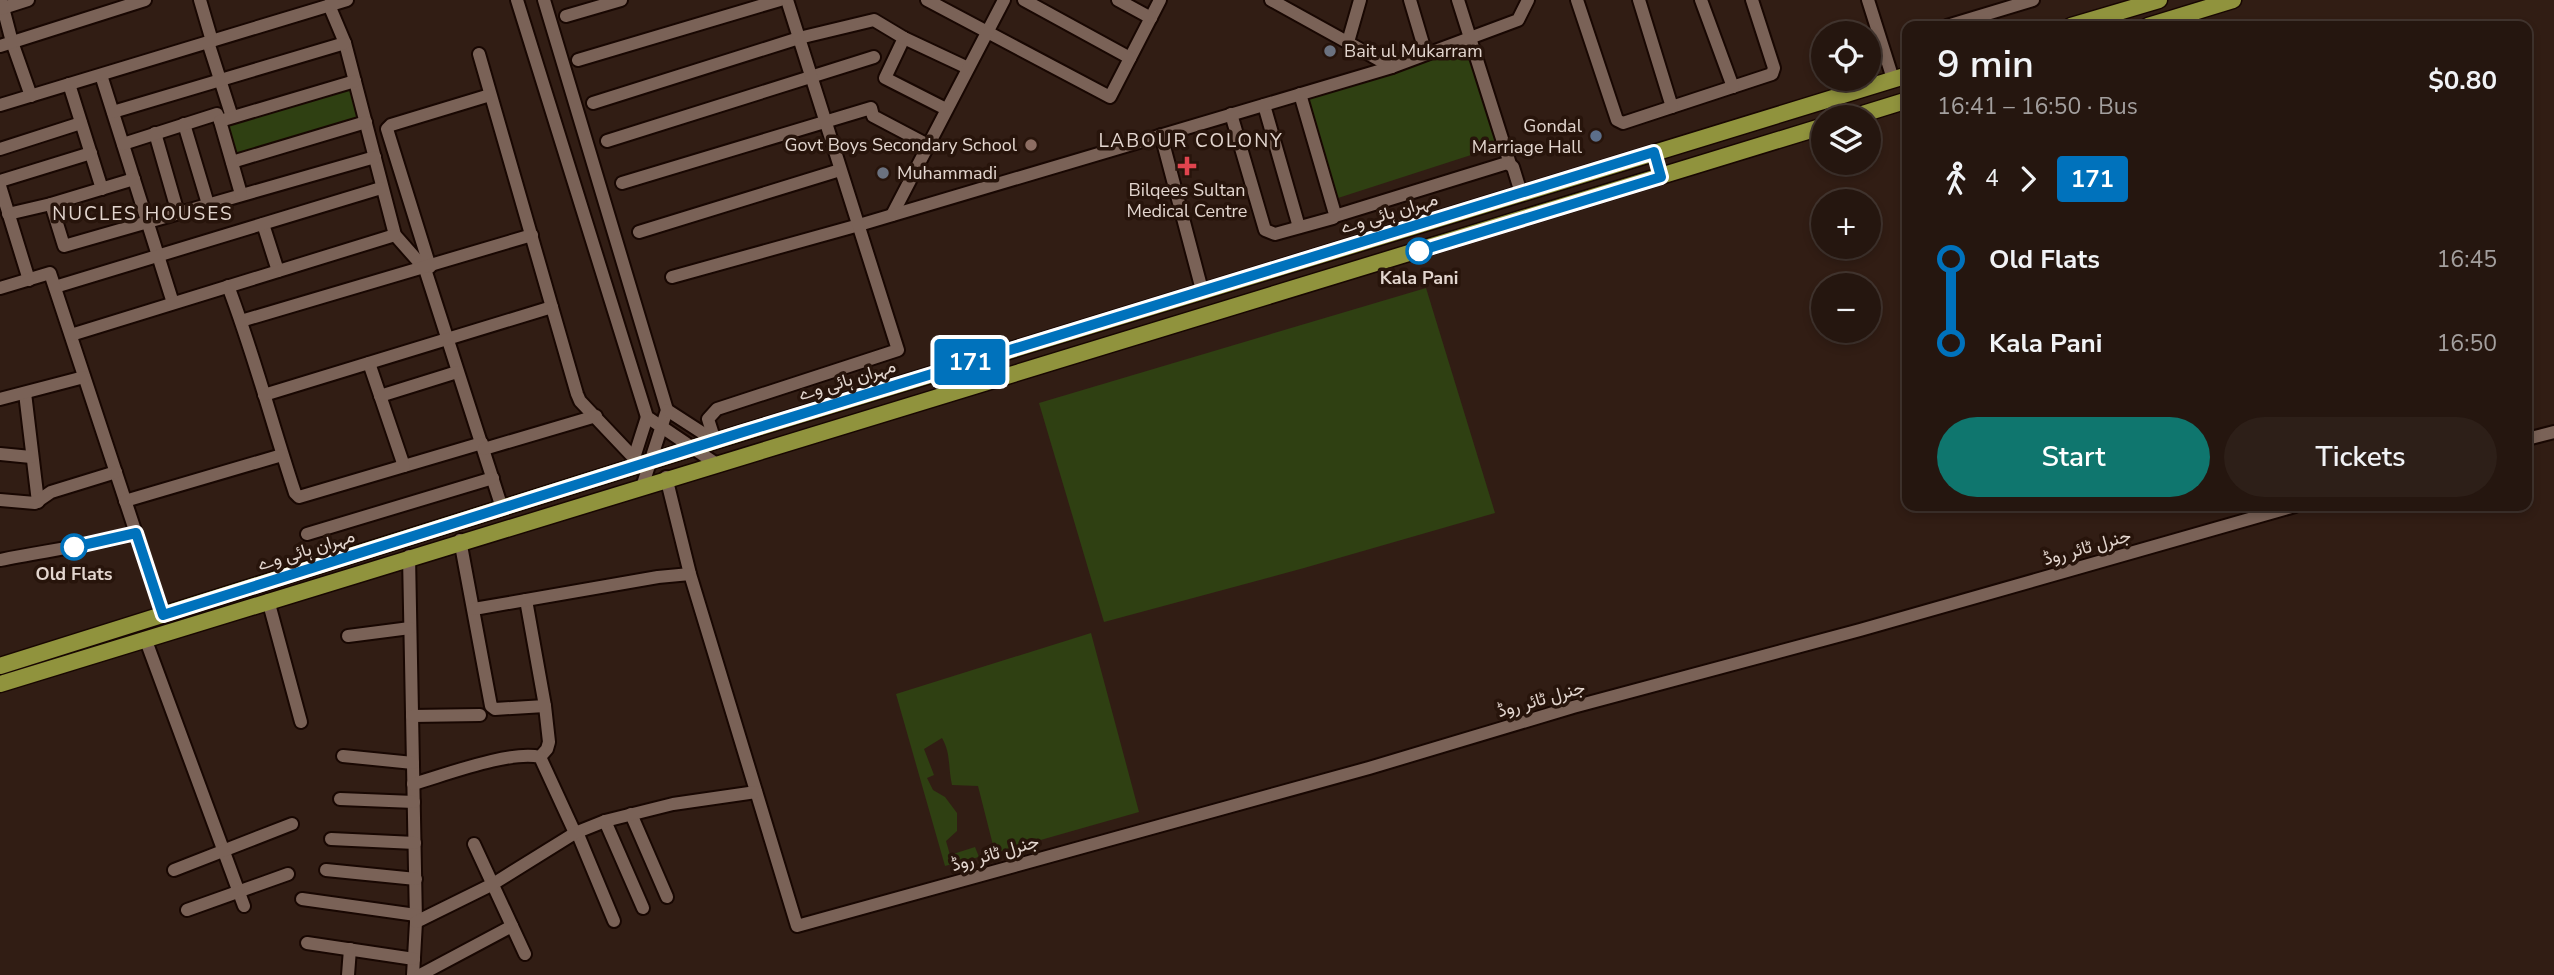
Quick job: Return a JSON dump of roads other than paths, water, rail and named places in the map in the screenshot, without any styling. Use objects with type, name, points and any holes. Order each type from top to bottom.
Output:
[{"type":"main road","points":[[2087,21],[2159,0]]},
{"type":"main road","points":[[2164,21],[2233,0]]},
{"type":"main road","name":"مہران ہائی وے","points":[[0,666],[502,508],[632,463],[651,461],[1900,77]]},
{"type":"main road","points":[[1881,108],[1902,102]]},
{"type":"main road","name":"مہران ہائی وے","points":[[0,684],[643,484],[1811,131]]},
{"type":"main road","points":[[1654,152],[1661,177]]},
{"type":"street","points":[[28,0],[1,6],[6,44],[31,96]]},
{"type":"street","points":[[6,44],[145,0]]},
{"type":"street","points":[[200,0],[220,80],[232,162],[242,194]]},
{"type":"street","points":[[0,105],[210,42],[304,6],[329,5],[347,0]]},
{"type":"street","points":[[517,0],[648,417],[632,463]]},
{"type":"street","points":[[544,0],[667,410],[643,484]]},
{"type":"street","points":[[566,16],[621,0]]},
{"type":"street","points":[[579,60],[780,0]]},
{"type":"street","points":[[715,441],[708,419],[717,410],[898,350],[787,0]]},
{"type":"street","points":[[927,0],[1110,97],[1160,0]]},
{"type":"street","points":[[892,215],[1004,0]]},
{"type":"street","points":[[1024,0],[1130,58]]},
{"type":"street","points":[[1118,0],[1151,18]]},
{"type":"street","points":[[1271,0],[1392,66]]},
{"type":"street","points":[[1348,42],[1360,0]]},
{"type":"street","points":[[1410,0],[1426,54]]},
{"type":"street","points":[[1458,0],[1521,193]]},
{"type":"street","points":[[672,277],[859,225],[1392,66],[1518,20],[1528,0]]},
{"type":"street","points":[[1577,0],[1617,120],[1623,123],[1774,72],[1752,0]]},
{"type":"street","points":[[1639,0],[1672,107]]},
{"type":"street","points":[[1700,0],[1733,87]]},
{"type":"street","points":[[1868,0],[1900,77]]},
{"type":"street","points":[[1964,21],[2034,0]]},
{"type":"street","points":[[329,5],[345,43],[394,235],[427,268]]},
{"type":"street","points":[[593,103],[799,38],[874,20],[904,38],[968,68]]},
{"type":"street","points":[[904,38],[885,78],[946,109]]},
{"type":"street","points":[[113,112],[345,43]]},
{"type":"street","points":[[479,54],[577,394],[632,463]]},
{"type":"street","points":[[607,141],[874,57]]},
{"type":"street","points":[[101,75],[173,303]]},
{"type":"street","points":[[123,144],[217,114],[226,119],[355,81]]},
{"type":"street","points":[[69,84],[102,189]]},
{"type":"street","points":[[1300,93],[1335,216]]},
{"type":"street","points":[[490,95],[391,125],[387,129],[457,372],[502,508]]},
{"type":"street","points":[[1264,105],[1299,228]]},
{"type":"street","points":[[622,183],[871,108],[873,116],[928,145]]},
{"type":"street","points":[[1231,114],[1265,230],[1275,234],[1510,164]]},
{"type":"street","points":[[232,162],[366,122]]},
{"type":"street","points":[[0,149],[81,123]]},
{"type":"street","points":[[184,124],[208,204]]},
{"type":"street","points":[[155,133],[178,213]]},
{"type":"street","points":[[1161,135],[1202,290]]},
{"type":"street","points":[[0,181],[91,153]]},
{"type":"street","points":[[51,204],[64,246],[375,157]]},
{"type":"street","points":[[639,232],[840,170]]},
{"type":"street","points":[[9,214],[134,179]]},
{"type":"street","points":[[0,186],[29,280]]},
{"type":"street","points":[[55,287],[381,188]]},
{"type":"street","points":[[263,223],[278,271]]},
{"type":"street","points":[[71,335],[394,235]]},
{"type":"street","points":[[242,321],[531,235]]},
{"type":"street","points":[[0,288],[50,273],[163,615]]},
{"type":"street","points":[[228,286],[242,321],[282,455],[295,493],[299,497],[596,416]]},
{"type":"street","points":[[264,395],[552,307]]},
{"type":"street","points":[[369,363],[404,467]]},
{"type":"street","points":[[380,396],[457,372]]},
{"type":"street","points":[[0,399],[84,377]]},
{"type":"street","points":[[25,393],[38,502]]},
{"type":"street","points":[[667,410],[715,441]]},
{"type":"street","points":[[648,417],[715,463]]},
{"type":"street","points":[[2532,438],[2554,432]]},
{"type":"street","points":[[0,454],[31,457]]},
{"type":"street","points":[[125,501],[282,455]]},
{"type":"street","points":[[38,502],[51,492],[116,472]]},
{"type":"street","points":[[302,899],[416,918],[493,884],[576,833],[605,821],[682,802],[756,792],[690,575],[667,477]]},
{"type":"street","points":[[307,534],[493,478]]},
{"type":"street","points":[[0,500],[38,502]]},
{"type":"street","name":"جنرل ٹائر روڈ","points":[[756,792],[796,926],[1369,768],[1573,707],[1873,626],[2277,511]]},
{"type":"street","points":[[0,560],[58,548],[90,545],[136,533]]},
{"type":"street","points":[[460,540],[491,706],[495,709],[545,706]]},
{"type":"street","points":[[409,556],[416,879],[413,975]]},
{"type":"street","points":[[474,609],[658,577],[690,575]]},
{"type":"street","points":[[268,600],[301,722]]},
{"type":"street","points":[[526,600],[549,742],[540,757]]},
{"type":"street","points":[[348,636],[410,628]]},
{"type":"street","points":[[145,638],[244,906]]},
{"type":"street","points":[[412,716],[481,715]]},
{"type":"street","points":[[343,756],[413,763]]},
{"type":"street","points":[[413,784],[497,760],[540,757]]},
{"type":"street","points":[[540,757],[614,920]]},
{"type":"street","points":[[340,799],[414,802]]},
{"type":"street","points":[[631,814],[667,897]]},
{"type":"street","points":[[605,821],[643,908]]},
{"type":"street","points":[[174,870],[292,824]]},
{"type":"street","points":[[331,839],[415,843]]},
{"type":"street","points":[[474,844],[525,954]]},
{"type":"street","points":[[326,870],[416,879]]},
{"type":"street","points":[[187,909],[288,874]]},
{"type":"street","points":[[420,975],[512,926]]},
{"type":"street","points":[[307,943],[414,959]]},
{"type":"street","points":[[348,975],[350,949]]},
{"type":"place","name":"Bait ul Mukarram","points":[[1330,51]]},
{"type":"place","name":"Gondal Marriage Hall","points":[[1596,136]]},
{"type":"place","name":"Govt Boys Secondary School","points":[[1031,145]]},
{"type":"place","name":"Bilqees Sultan Medical Centre","points":[[1187,166]]},
{"type":"place","name":"Muhammadi","points":[[883,173]]},
{"type":"place","name":"Kala Pani","points":[[1419,251]]},
{"type":"place","name":"Old Flats","points":[[74,547]]},
{"type":"district","name":"LABOUR COLONY","points":[[1191,141]]},
{"type":"district","name":"NUCLES HOUSES","points":[[143,214]]}]
